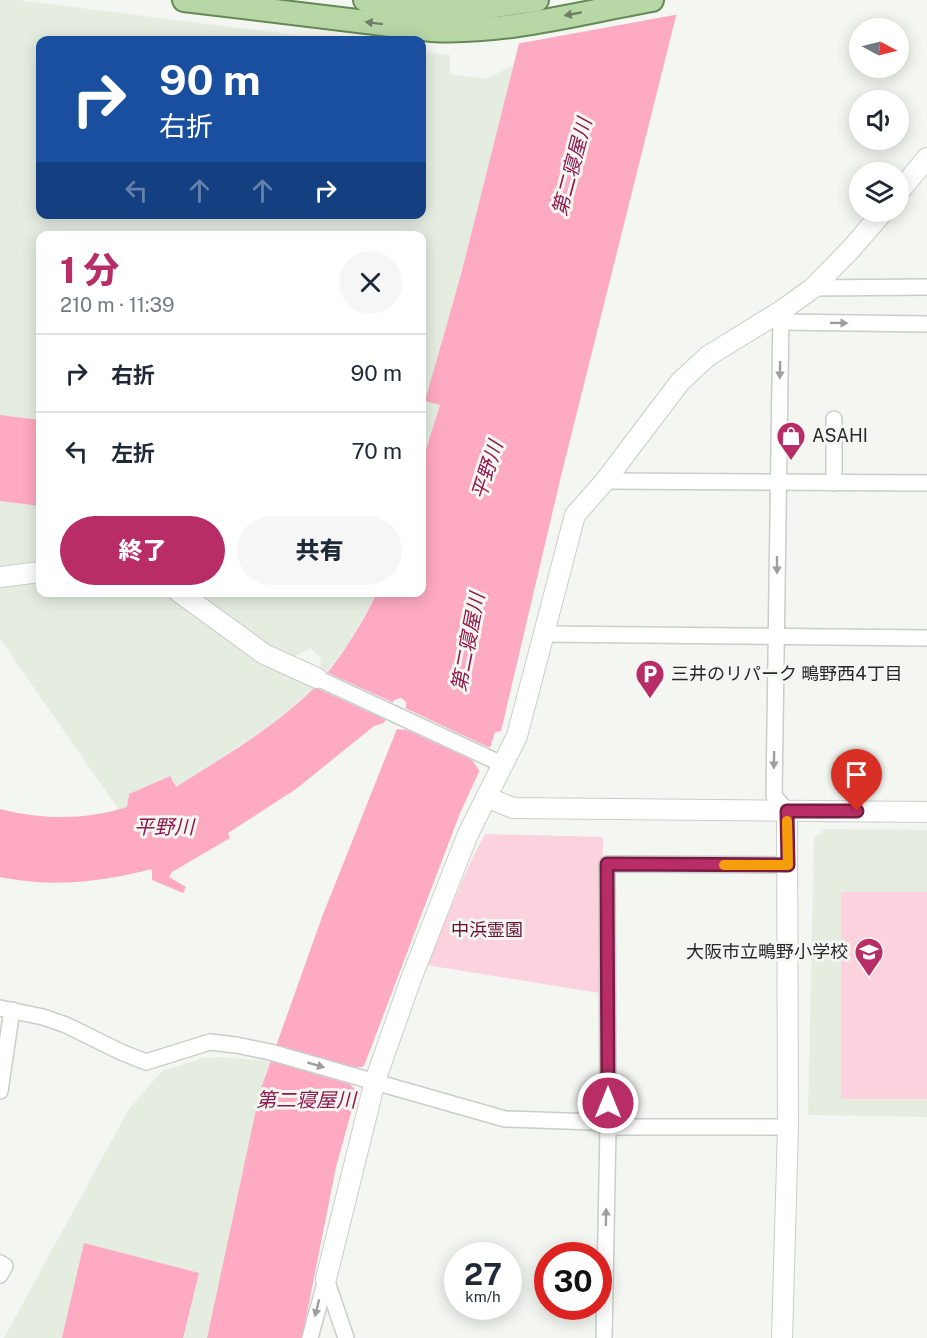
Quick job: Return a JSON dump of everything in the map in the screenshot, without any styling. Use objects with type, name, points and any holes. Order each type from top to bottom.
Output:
[{"type":"main road","points":[[184,0],[433,19],[468,10],[537,0]]},
{"type":"main road","points":[[365,0],[433,19],[459,31],[497,28],[652,0]]},
{"type":"street","points":[[909,181],[925,164]]},
{"type":"street","points":[[310,1338],[326,1279],[369,1080],[473,821],[486,797],[496,762],[521,723],[575,515],[605,481],[680,382],[708,356],[781,317],[813,288],[874,222]]},
{"type":"street","points":[[813,288],[927,287]]},
{"type":"street","points":[[781,317],[927,324]]},
{"type":"street","points":[[781,317],[774,796],[787,811],[788,865],[788,1127],[782,1338]]},
{"type":"street","points":[[834,419],[834,483]]},
{"type":"street","points":[[605,481],[927,483]]},
{"type":"street","points":[[0,577],[36,572]]},
{"type":"street","points":[[186,597],[264,654],[496,762]]},
{"type":"street","points":[[544,634],[927,638]]},
{"type":"street","points":[[486,797],[513,808],[927,812]]},
{"type":"street","points":[[604,1338],[608,1127],[607,864],[788,865]]},
{"type":"street","points":[[0,1091],[6,1009],[43,1017],[66,1025],[146,1062],[210,1042],[236,1045],[270,1052],[506,1119],[594,1122],[608,1127],[788,1127]]},
{"type":"street","points":[[0,1263],[5,1266],[0,1275]]},
{"type":"street","points":[[326,1279],[346,1338]]},
{"type":"shaded area","points":[[0,0],[18,0],[302,36],[36,36],[36,219],[426,219],[426,52],[450,55],[450,74],[486,79],[514,65],[426,401],[426,231],[36,231],[36,563],[0,567]]},
{"type":"shaded area","points":[[426,401],[440,405],[426,449]]},
{"type":"shaded area","points":[[36,582],[36,597],[170,597],[260,659],[315,687],[273,724],[176,787],[169,776],[129,794],[128,807],[119,810],[0,639],[0,586]]},
{"type":"shaded area","points":[[201,597],[375,597],[347,645],[327,672],[320,668],[321,658],[310,648],[293,657],[269,646]]},
{"type":"shaded area","name":"大阪市立鴫野小学校","points":[[825,829],[927,830],[927,1117],[808,1115],[814,838]]},
{"type":"shaded area","points":[[221,1057],[270,1061],[260,1091],[207,1338],[4,1338],[129,1109],[162,1071],[203,1058]]},
{"type":"green space","name":"中浜霊園","points":[[485,834],[603,837],[600,993],[426,965]]},
{"type":"green space","points":[[841,892],[927,892],[927,1099],[841,1099]]},
{"type":"water","points":[[530,0],[680,0],[561,476],[501,731],[495,732],[460,813],[364,1066],[336,1167],[302,1338],[207,1338],[260,1091],[322,917],[406,702],[401,698],[394,700],[384,723],[374,726],[296,789],[228,833],[230,838],[172,872],[169,877],[186,887],[183,893],[152,880],[152,869],[95,880],[58,883],[0,877],[0,809],[47,817],[96,814],[127,807],[129,794],[170,776],[176,787],[265,729],[314,688],[349,643],[375,597],[426,597],[426,449],[440,405],[426,401],[426,397],[460,278]]},
{"type":"water","points":[[0,415],[36,420],[36,506],[0,501]]},
{"type":"water","points":[[84,1243],[199,1273],[183,1338],[62,1338]]},
{"type":"pier","points":[[527,0],[683,0],[680,14],[516,44]]},
{"type":"pier","points":[[324,671],[394,703],[386,720],[312,686]]},
{"type":"pier","points":[[403,707],[488,747],[493,747],[481,773],[472,760],[407,730],[396,729],[395,726]]},
{"type":"pier","points":[[273,1044],[354,1067],[367,1065],[359,1092],[349,1084],[268,1060]]},
{"type":"slow traffic","points":[[724,865],[788,865],[787,821]]},
{"type":"place","name":"ASAHI","points":[[791,462]]},
{"type":"place","name":"三井のリパーク 鴫野西4丁目","points":[[650,700]]},
{"type":"place","name":"大阪市立鴫野小学校","points":[[869,978]]},
{"type":"route","points":[[608,1103],[607,864],[788,865],[787,811],[857,811]]},
{"type":"water label","name":"第二寝屋川","points":[[572,167]]},
{"type":"water label","name":"平野川","points":[[487,470]]},
{"type":"water label","name":"第二寝屋川","points":[[468,642]]},
{"type":"water label","name":"平野川","points":[[164,827]]},
{"type":"water label","name":"第二寝屋川","points":[[306,1100]]}]
